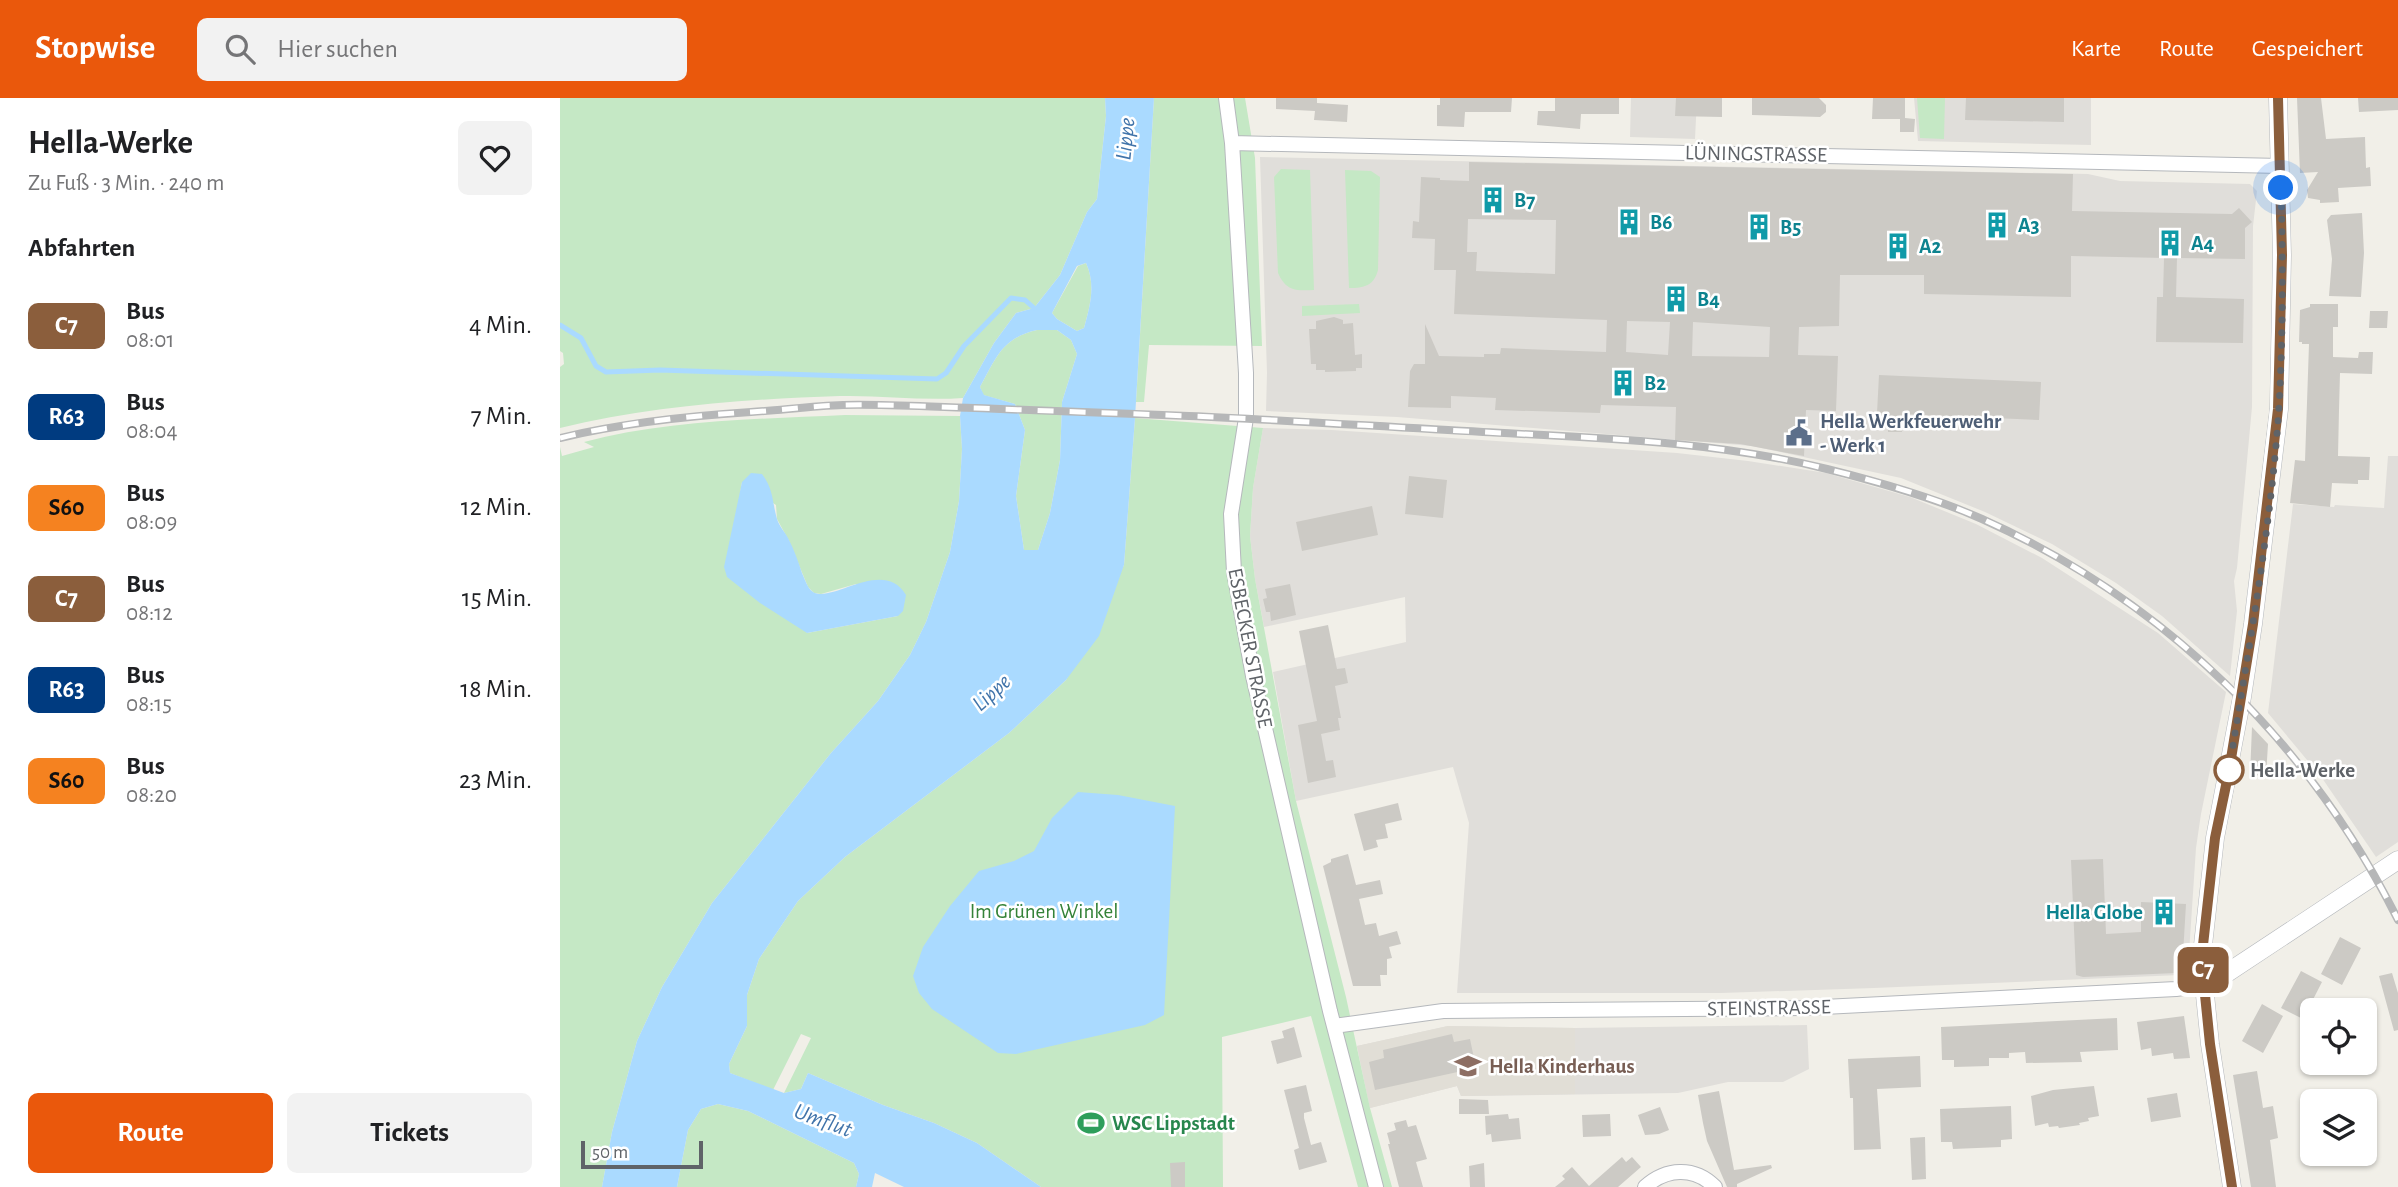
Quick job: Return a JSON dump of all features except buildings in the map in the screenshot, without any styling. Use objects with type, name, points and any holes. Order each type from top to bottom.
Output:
[{"type":"street","name":"ESBECKER STRASSE","points":[[1226,98],[1247,373],[1246,418],[1231,514],[1234,572],[1253,676],[1334,1026],[1376,1187]]},
{"type":"street","points":[[2232,1187],[2204,985],[2203,945],[2215,838],[2253,624],[2278,409],[2282,255],[2278,98]]},
{"type":"street","name":"LÜNINGSTRASSE","points":[[1231,143],[2281,166]]},
{"type":"street","points":[[2204,985],[2224,975],[2398,860]]},
{"type":"street","name":"STEINSTRASSE","points":[[1334,1026],[1443,1011],[1804,1008],[2176,989],[2204,985]]},
{"type":"street","points":[[1645,1187],[1667,1173],[1684,1171],[1709,1181],[1715,1187]]},
{"type":"shaded area","points":[[1631,98],[1697,98],[1695,139],[1630,137]]},
{"type":"shaded area","points":[[1914,98],[2091,98],[2091,145],[1918,141]]},
{"type":"shaded area","points":[[1260,157],[2088,174],[2120,181],[2250,184],[2257,191],[2253,226],[2252,407],[2234,581],[2237,611],[2230,676],[2162,616],[2116,583],[2052,544],[1985,512],[1901,478],[1752,446],[1397,417],[1266,411]]},
{"type":"shaded area","points":[[1263,428],[1332,430],[1677,453],[1826,473],[1910,497],[1976,524],[2042,558],[2158,633],[2226,692],[2196,848],[2188,968],[2180,975],[1874,988],[1721,993],[1457,993],[1469,823],[1453,767],[1296,801],[1273,672],[1406,642],[1405,597],[1264,627],[1250,536],[1253,488]]},
{"type":"shaded area","points":[[2388,456],[2398,456],[2398,842],[2376,857],[2322,778],[2268,713],[2293,504],[2384,508]]},
{"type":"shaded area","points":[[1807,1025],[1809,1069],[1783,1082],[1728,1082],[1678,1093],[1474,1096],[1461,1096],[1457,1086],[1370,1108],[1357,1046],[1448,1026],[1575,1028]]},
{"type":"shaded area","name":"Hella Kinderhaus","points":[[1448,1026],[1575,1028],[1575,1094],[1461,1096],[1457,1086],[1370,1108],[1357,1046]]},
{"type":"green space","points":[[560,98],[1105,98],[1106,116],[1097,199],[1087,212],[1060,275],[1034,308],[1016,313],[994,343],[963,398],[840,396],[770,399],[664,409],[560,428],[560,367],[564,364],[563,353],[560,351]]},
{"type":"green space","points":[[1154,98],[1245,98],[1255,158],[1262,346],[1149,345],[1144,402],[1136,402]]},
{"type":"green space","points":[[1917,98],[1945,98],[1944,139],[1920,138]]},
{"type":"green space","points":[[1281,169],[1310,170],[1314,290],[1292,289],[1278,273],[1274,177]]},
{"type":"green space","points":[[1345,170],[1371,171],[1380,177],[1378,270],[1368,285],[1349,288]]},
{"type":"green space","points":[[1086,263],[1091,279],[1091,295],[1084,328],[1077,331],[1052,313],[1078,266]]},
{"type":"green space","points":[[1359,304],[1360,313],[1302,316],[1302,306]]},
{"type":"green space","points":[[1037,330],[1057,330],[1071,340],[1077,354],[1062,402],[1060,460],[1050,513],[1038,550],[1024,550],[1016,496],[1025,430],[1015,404],[983,395],[980,387],[996,358],[1008,344]]},
{"type":"green space","points":[[845,415],[960,416],[962,449],[959,501],[950,552],[926,622],[910,655],[878,701],[831,753],[712,903],[662,987],[637,1041],[612,1132],[602,1187],[560,1187],[560,447],[562,456],[594,447],[584,442],[648,429],[714,422]],"holes":[[[742,482],[776,505],[777,519],[808,587],[814,593],[821,594],[856,584],[898,616],[807,633],[736,518]]]},
{"type":"green space","name":"Im Grünen Winkel","points":[[1135,418],[1263,428],[1253,488],[1250,536],[1255,579],[1296,801],[1346,997],[1370,1108],[1392,1187],[1358,1187],[1311,1016],[1222,1037],[1223,1187],[1041,1187],[977,1143],[808,1073],[801,1089],[784,1093],[811,1038],[801,1034],[773,1090],[730,1073],[729,1064],[747,1026],[747,995],[759,959],[798,901],[845,857],[1009,733],[1066,680],[1124,565]]},
{"type":"green space","points":[[718,1104],[748,1111],[854,1163],[859,1174],[856,1187],[677,1187],[688,1130],[701,1109]]},
{"type":"water","points":[[1105,98],[1154,98],[1124,565],[1099,636],[1066,680],[1009,733],[845,857],[798,901],[759,959],[747,995],[747,1026],[729,1064],[730,1073],[784,1093],[801,1089],[808,1073],[977,1143],[1041,1187],[904,1187],[875,1173],[872,1187],[856,1187],[859,1174],[854,1163],[748,1111],[718,1104],[701,1109],[688,1130],[677,1187],[602,1187],[612,1132],[637,1041],[662,987],[712,903],[831,753],[878,701],[910,655],[926,622],[950,552],[959,501],[962,449],[960,416],[963,398],[994,343],[1016,313],[1034,308],[1060,275],[1087,212],[1097,199],[1106,116]],"holes":[[[1086,263],[1091,279],[1091,295],[1084,328],[1077,331],[1052,313],[1077,266]],[[1037,330],[1057,330],[1071,340],[1077,354],[1062,402],[1060,460],[1050,513],[1038,550],[1024,550],[1016,496],[1025,430],[1015,404],[984,395],[980,387],[1001,351],[1016,338]]]},
{"type":"water","points":[[751,473],[762,474],[766,480],[778,522],[790,542],[805,581],[813,592],[822,594],[884,580],[896,584],[906,595],[903,611],[898,616],[807,633],[760,603],[727,577],[724,567],[742,482]]},
{"type":"water","points":[[1078,792],[1118,795],[1175,806],[1164,1015],[1145,1025],[1016,1054],[998,1053],[932,1009],[919,993],[913,976],[923,947],[950,906],[979,871],[1014,861],[1034,851],[1052,818]]},
{"type":"waterway","points":[[560,325],[581,338],[596,366],[606,372],[660,370],[937,379],[946,373],[964,346],[1011,298],[1025,300],[1034,308]]},
{"type":"railway","points":[[560,438],[631,424],[703,416],[831,406],[892,405],[1226,418],[1613,439],[1743,452],[1847,474],[1963,511],[2049,552],[2111,591],[2170,635],[2225,684],[2276,737],[2321,794],[2362,855],[2398,920]]},
{"type":"bus line","name":"C7","points":[[2232,1187],[2210,1044],[2203,945],[2215,838],[2242,697],[2262,561],[2278,409],[2282,255],[2278,98]]},
{"type":"place","name":"B7","points":[[1493,200]]},
{"type":"place","name":"B6","points":[[1629,222]]},
{"type":"place","name":"A3","points":[[1997,225]]},
{"type":"place","name":"B5","points":[[1759,227]]},
{"type":"place","name":"A4","points":[[2170,243]]},
{"type":"place","name":"A2","points":[[1898,246]]},
{"type":"place","name":"B4","points":[[1676,299]]},
{"type":"place","name":"B2","points":[[1623,383]]},
{"type":"place","name":"Hella Werkfeuerwehr - Werk 1","points":[[1799,433]]},
{"type":"place","name":"Hella-Werke","points":[[2229,770]]},
{"type":"place","name":"Hella Globe","points":[[2164,912]]},
{"type":"place","name":"Hella Kinderhaus","points":[[1468,1066]]},
{"type":"place","name":"WSC Lippstadt","points":[[1091,1123]]},
{"type":"route","points":[[2229,770],[2262,561],[2278,409],[2281,354],[2281,188]]},
{"type":"water label","name":"Lippe","points":[[1126,139]]},
{"type":"water label","name":"Lippe","points":[[992,693]]},
{"type":"water label","name":"Umflut","points":[[823,1121]]}]
